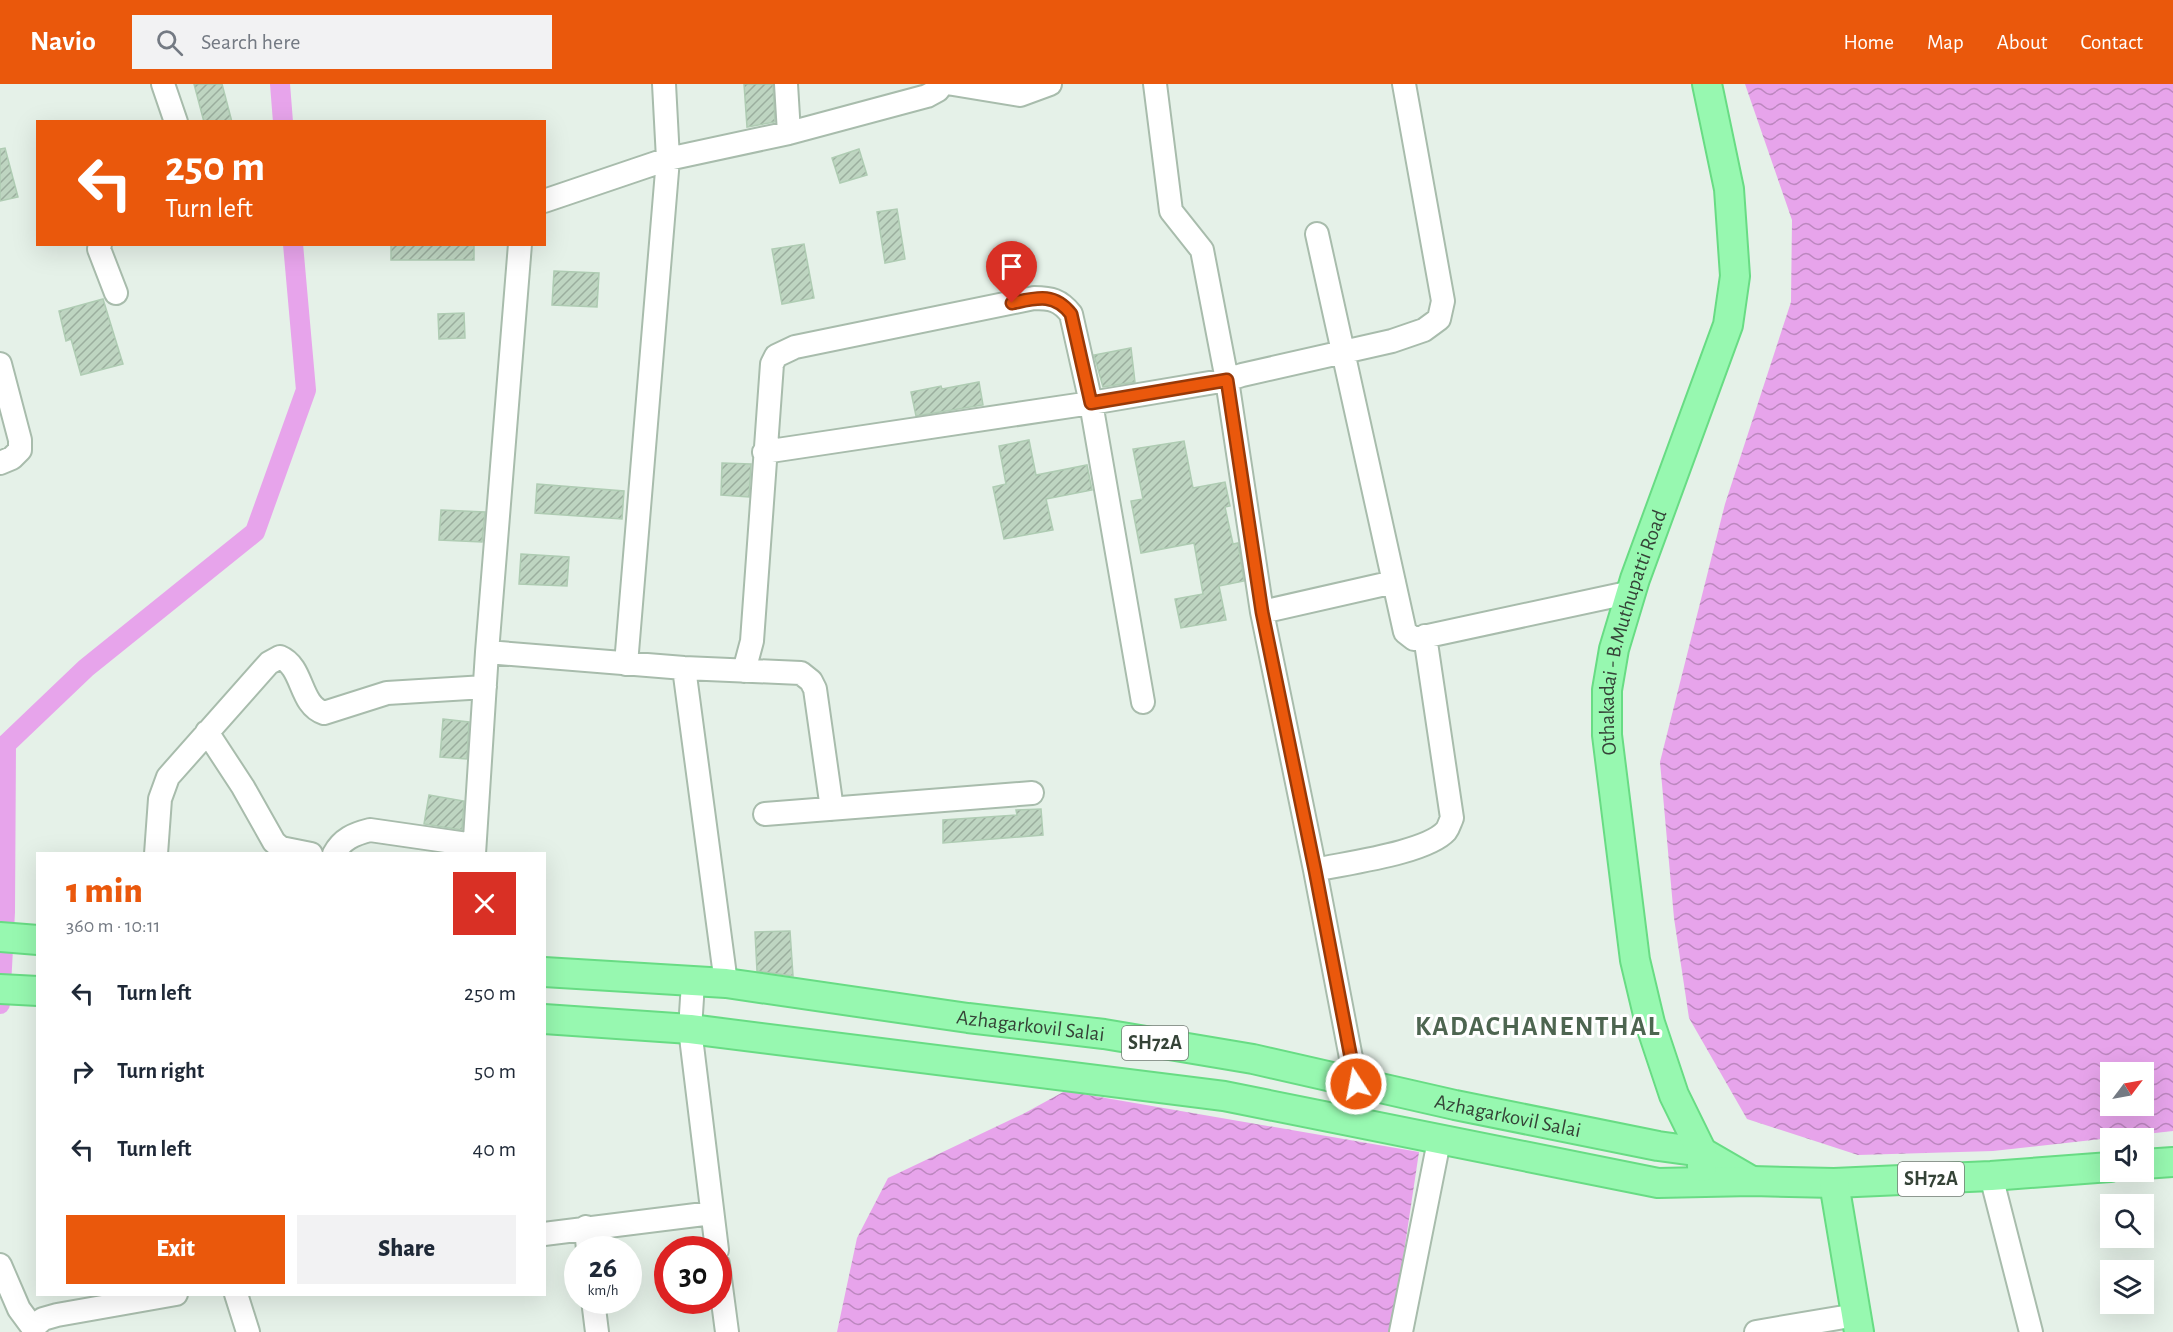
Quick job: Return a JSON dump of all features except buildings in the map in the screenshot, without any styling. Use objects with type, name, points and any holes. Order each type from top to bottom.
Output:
[{"type":"main road","name":"Othakadai - B.Muthupatti Road","points":[[1702,1182],[1702,1152],[1674,1095],[1650,1023],[1635,960],[1607,735],[1607,690],[1614,649],[1632,592],[1728,325],[1735,276],[1729,189],[1707,84]]},
{"type":"main road","name":"Azhagarkovil Salai","points":[[546,972],[726,984],[968,1018],[1104,1034],[1253,1059],[1356,1084],[1658,1146],[1702,1152],[1752,1181]]},
{"type":"main road","name":"Azhagarkovil Salai","points":[[546,1019],[690,1029],[1224,1096],[1439,1141],[1658,1183],[1752,1181],[1834,1183],[1991,1176],[2100,1168]]},
{"type":"main road","points":[[2154,1163],[2173,1162]]},
{"type":"main road","points":[[1834,1183],[1858,1324]]},
{"type":"street","points":[[163,84],[175,120]]},
{"type":"street","points":[[626,664],[668,159],[664,84]]},
{"type":"street","points":[[786,84],[789,133]]},
{"type":"street","points":[[546,200],[668,159],[789,133],[927,96],[938,90],[942,84]]},
{"type":"street","points":[[952,84],[1020,95],[1050,84]]},
{"type":"street","points":[[1155,84],[1171,211],[1202,250],[1227,380],[1262,612],[1356,1084],[1349,1121]]},
{"type":"street","points":[[764,452],[1091,403],[1227,380],[1392,341],[1424,330],[1439,319],[1443,301],[1404,84]]},
{"type":"street","points":[[1317,234],[1405,632],[1414,639],[1632,592]]},
{"type":"street","points":[[99,246],[116,293]]},
{"type":"street","points":[[335,852],[339,844],[356,834],[370,830],[474,849],[487,652],[520,246]]},
{"type":"street","points":[[744,671],[752,640],[764,452],[772,364],[776,356],[785,350],[1034,298],[1051,298],[1065,306],[1071,314],[1091,403],[1143,702]]},
{"type":"street","points":[[0,364],[20,440],[20,450],[12,459],[0,463]]},
{"type":"street","points":[[1262,612],[1394,582]]},
{"type":"street","points":[[1315,870],[1412,849],[1447,830],[1452,818],[1425,636]]},
{"type":"street","points":[[487,652],[684,668],[801,673],[811,681],[815,689],[832,809]]},
{"type":"street","points":[[156,852],[160,799],[168,777],[269,663],[280,657],[286,660],[295,671],[311,705],[316,711],[324,713],[387,693],[485,687]]},
{"type":"street","points":[[684,668],[726,984]]},
{"type":"street","points":[[207,732],[243,787],[273,842],[281,848],[301,852]]},
{"type":"street","points":[[765,814],[1032,793]]},
{"type":"street","points":[[693,983],[690,1029],[715,1236]]},
{"type":"street","points":[[1401,1332],[1439,1141]]},
{"type":"street","points":[[1991,1176],[2031,1332]]},
{"type":"street","points":[[597,1236],[712,1213]]},
{"type":"street","points":[[546,1234],[566,1236]]},
{"type":"street","points":[[0,1265],[19,1309],[33,1330],[43,1319],[57,1315],[165,1296]]},
{"type":"street","points":[[237,1296],[248,1332]]},
{"type":"street","points":[[595,1314],[597,1332]]},
{"type":"street","points":[[725,1314],[727,1332]]},
{"type":"street","points":[[1756,1332],[1858,1324]]},
{"type":"water","points":[[1745,84],[2173,84],[2173,1131],[2154,1133],[2154,1128],[2100,1128],[2100,1139],[1993,1151],[1858,1155],[1747,1119],[1689,1018],[1674,918],[1660,762],[1725,504],[1791,302],[1792,220]]},
{"type":"water","points":[[1065,1091],[1419,1152],[1392,1332],[837,1332],[857,1238],[888,1178],[1023,1114]]},
{"type":"waterway","points":[[280,84],[283,120]]},
{"type":"waterway","points":[[0,750],[86,668],[255,532],[306,390],[293,246]]},
{"type":"waterway","points":[[0,1004],[5,912],[6,744]]},
{"type":"district","name":"KADACHANENTHAL","points":[[1538,1026]]},
{"type":"route","points":[[1012,303],[1034,298],[1051,298],[1065,306],[1071,314],[1091,403],[1227,380],[1262,612],[1356,1084]]}]
